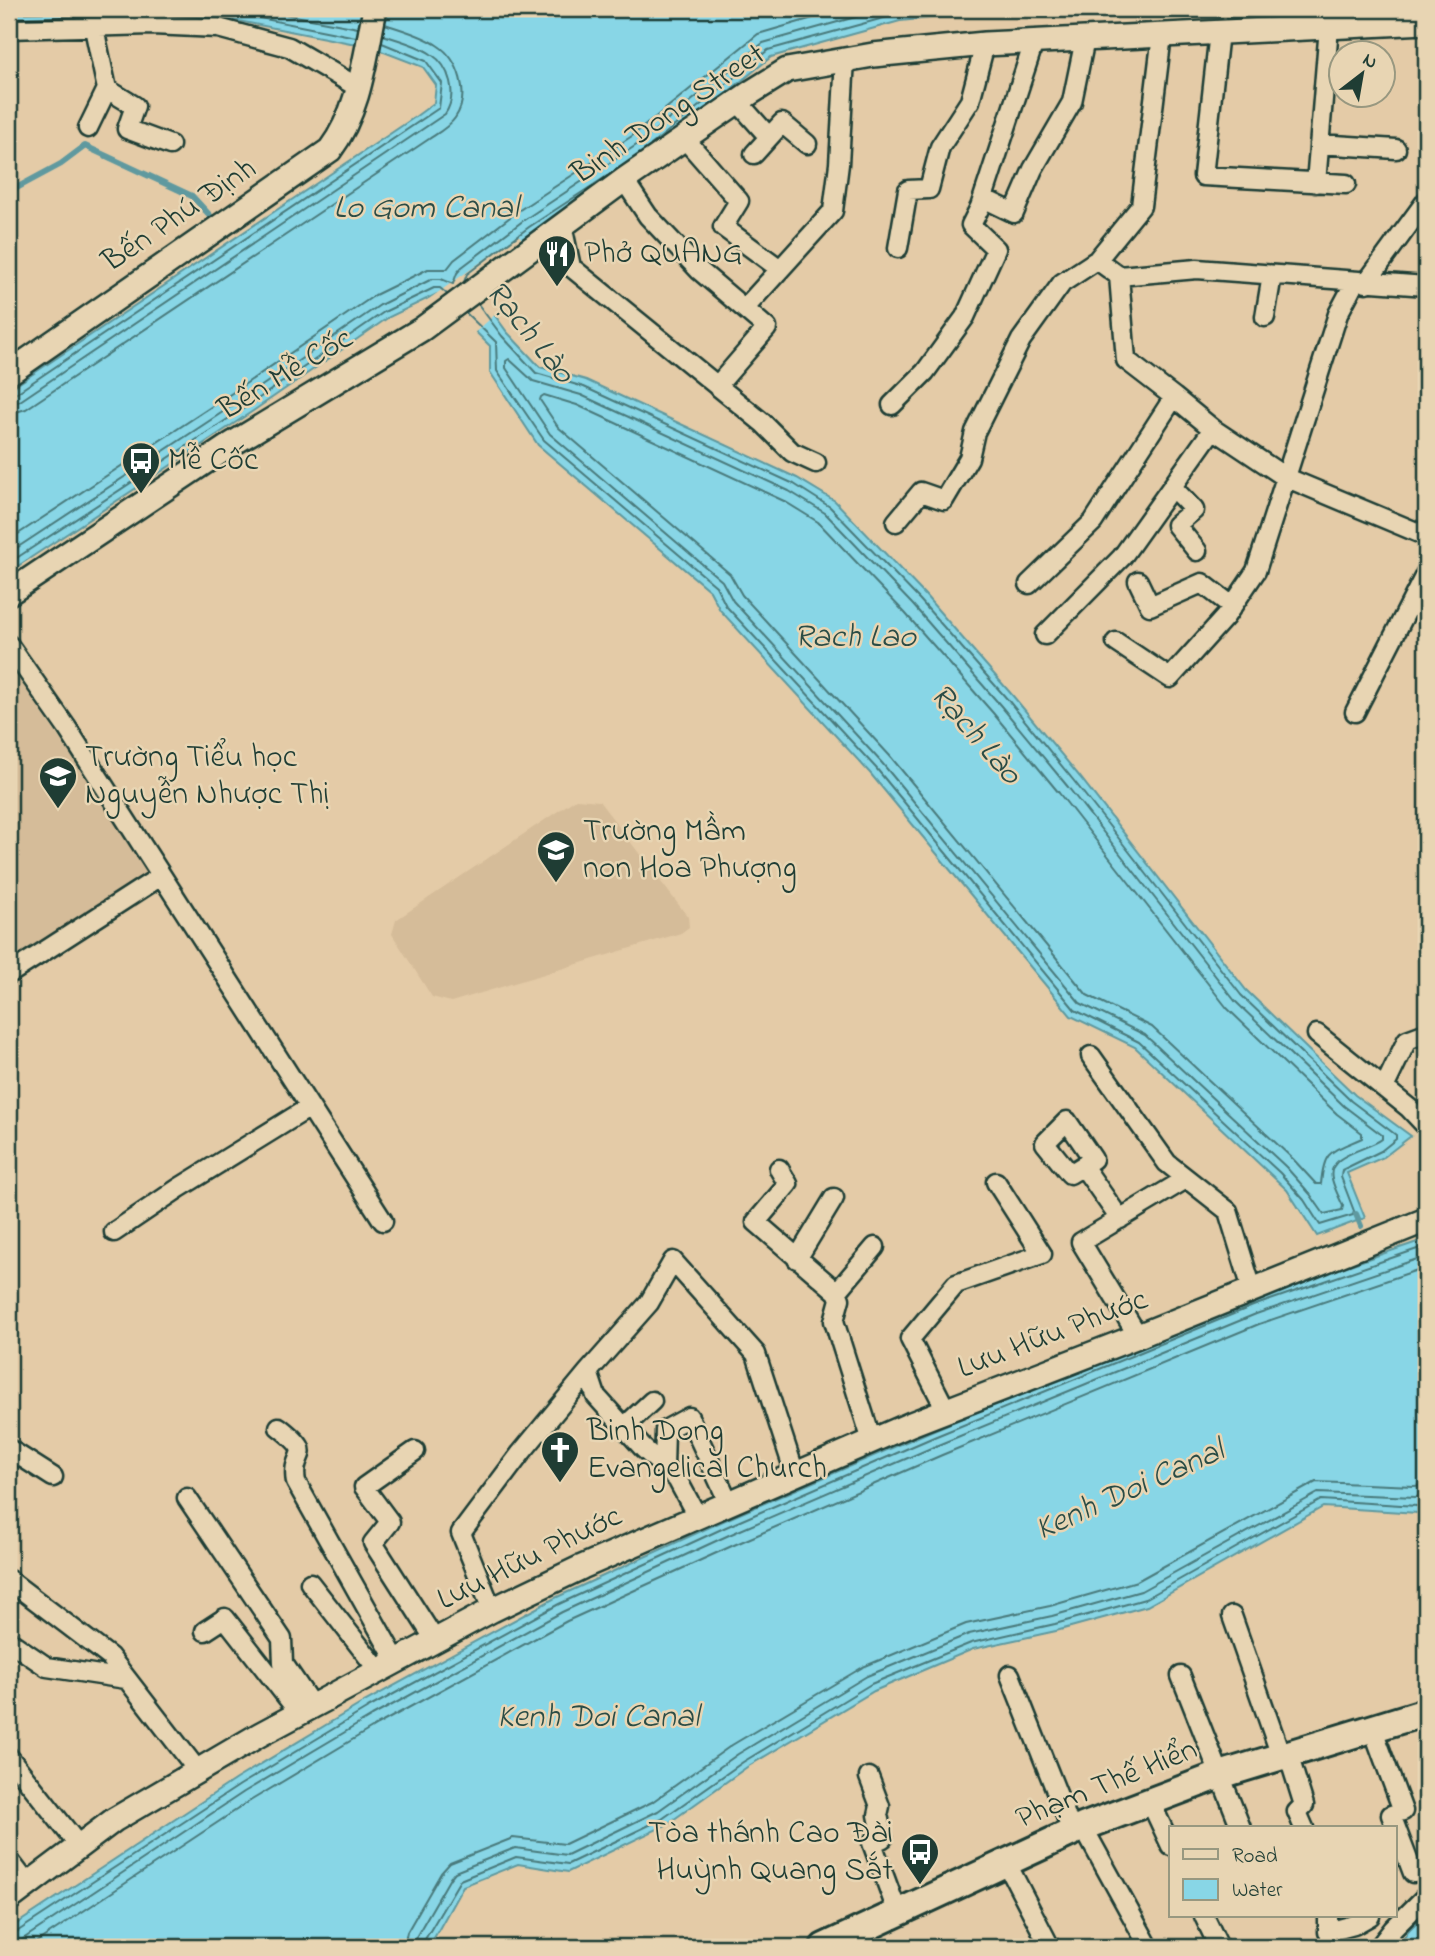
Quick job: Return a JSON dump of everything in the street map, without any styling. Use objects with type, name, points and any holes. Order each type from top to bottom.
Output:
[{"type":"main road","name":"Phạm Thế Hiển","points":[[824,1947],[1078,1829],[1220,1775],[1426,1712]]},
{"type":"street","name":"Bến Phú Định","points":[[9,373],[330,150],[341,136],[359,88],[375,9]]},
{"type":"street","name":"Binh Dong Street","points":[[422,330],[624,180],[787,70],[845,59],[985,44],[1426,23]]},
{"type":"street","points":[[9,30],[152,24],[218,28],[289,47],[359,88]]},
{"type":"street","points":[[1316,183],[1329,27]]},
{"type":"street","points":[[88,128],[107,89],[94,28]]},
{"type":"street","points":[[1219,32],[1203,176],[1346,184]]},
{"type":"street","points":[[896,522],[921,492],[944,500],[969,458],[975,432],[1021,340],[1062,283],[1097,260],[1141,206],[1162,35]]},
{"type":"street","points":[[983,198],[1014,213],[1033,169],[1072,102],[1085,39]]},
{"type":"street","points":[[891,405],[925,372],[965,317],[996,248],[971,225],[983,198],[1034,42]]},
{"type":"street","points":[[898,248],[908,190],[929,189],[940,147],[970,101],[985,44]]},
{"type":"street","points":[[745,308],[833,211],[839,164],[845,59]]},
{"type":"street","points":[[107,89],[135,106],[127,129],[170,145]]},
{"type":"street","points":[[737,102],[769,137]]},
{"type":"street","points":[[754,154],[782,123],[807,144]]},
{"type":"street","points":[[684,138],[739,201],[723,227],[780,269]]},
{"type":"street","points":[[1319,144],[1396,149]]},
{"type":"street","points":[[624,180],[648,216],[700,271],[767,328],[717,386]]},
{"type":"street","points":[[1116,642],[1170,678],[1225,617],[1256,571],[1338,314],[1426,201]]},
{"type":"street","points":[[562,225],[571,267],[763,423],[792,452],[816,463]]},
{"type":"street","points":[[1097,260],[1119,276],[1197,269],[1426,286]]},
{"type":"street","points":[[1265,317],[1272,275]]},
{"type":"street","points":[[1119,276],[1125,360],[1213,429],[1285,477],[1426,536]]},
{"type":"street","name":"Bến Mễ Cốc","points":[[9,593],[232,444],[422,330]]},
{"type":"street","points":[[1028,584],[1093,522],[1174,397]]},
{"type":"street","points":[[1045,635],[1122,557],[1213,429]]},
{"type":"street","points":[[1172,487],[1194,510],[1176,525],[1198,551]]},
{"type":"street","points":[[1355,712],[1426,573]]},
{"type":"street","points":[[1138,581],[1150,606],[1202,583],[1232,606]]},
{"type":"street","points":[[9,645],[67,729],[383,1221]]},
{"type":"street","points":[[9,974],[161,876]]},
{"type":"street","points":[[1384,1088],[1407,1040],[1426,1033]]},
{"type":"street","points":[[1317,1034],[1426,1126]]},
{"type":"street","points":[[1091,1056],[1167,1163],[1228,1211],[1252,1289]]},
{"type":"street","points":[[114,1232],[179,1188],[310,1107]]},
{"type":"street","points":[[1083,1166],[1120,1219]]},
{"type":"street","points":[[779,1169],[788,1184],[756,1222],[837,1292],[840,1299],[834,1321],[872,1441]]},
{"type":"street","points":[[1138,1336],[1081,1242],[1186,1179]]},
{"type":"street","points":[[946,1410],[910,1339],[956,1284],[1042,1254],[996,1182]]},
{"type":"street","points":[[797,1259],[834,1198]]},
{"type":"street","name":"Lưu Hữu Phước","points":[[9,1899],[114,1820],[492,1610],[697,1516],[946,1410],[1426,1220]]},
{"type":"street","points":[[837,1292],[876,1247]]},
{"type":"street","points":[[492,1610],[461,1533],[587,1372],[649,1303],[673,1261],[756,1354],[795,1474]]},
{"type":"street","points":[[587,1372],[596,1396],[677,1479],[697,1516]]},
{"type":"street","points":[[624,1427],[652,1401]]},
{"type":"street","points":[[664,1468],[664,1430],[689,1417],[730,1503]]},
{"type":"street","points":[[279,1427],[301,1448],[302,1455],[295,1473],[296,1482],[388,1667]]},
{"type":"street","points":[[9,1449],[53,1477]]},
{"type":"street","points":[[415,1451],[364,1487],[390,1522],[373,1543],[435,1640]]},
{"type":"street","points":[[187,1498],[282,1639],[283,1663],[307,1711]]},
{"type":"street","points":[[9,1580],[110,1657],[198,1771]]},
{"type":"street","points":[[310,1583],[388,1667]]},
{"type":"street","points":[[1232,1616],[1304,1805],[1297,1812],[1303,1826]]},
{"type":"street","points":[[205,1631],[225,1618],[307,1711]]},
{"type":"street","points":[[9,1642],[47,1667],[126,1679]]},
{"type":"street","points":[[1010,1675],[1078,1829],[1149,1947]]},
{"type":"street","points":[[1181,1676],[1240,1826]]},
{"type":"street","points":[[1372,1727],[1403,1811],[1391,1815],[1395,1826]]},
{"type":"street","points":[[9,1757],[79,1846]]},
{"type":"street","points":[[869,1777],[880,1805],[878,1815],[883,1838],[872,1843],[897,1911]]},
{"type":"street","points":[[1150,1801],[1169,1842]]},
{"type":"street","points":[[1396,1828],[1413,1873]]},
{"type":"street","points":[[9,1860],[27,1885]]},
{"type":"street","points":[[1006,1862],[1050,1947]]},
{"type":"street","points":[[1379,1947],[1426,1896]]},
{"type":"street","points":[[1205,1918],[1219,1947]]},
{"type":"street","points":[[1328,1918],[1328,1932],[1354,1925],[1366,1918]]},
{"type":"shaded area","name":"Trường Tiểu học Nguyễn Nhược Thị","points":[[9,664],[151,874],[9,970]]},
{"type":"shaded area","name":"Trường Mầm non Hoa Phượng","points":[[576,799],[599,801],[688,917],[689,927],[681,933],[451,1002],[432,997],[392,934],[396,920]]},
{"type":"water","points":[[9,9],[1022,9],[900,21],[771,57],[648,157],[533,233],[470,281],[507,332],[540,367],[586,380],[797,478],[835,501],[925,595],[1080,777],[1246,990],[1355,1095],[1411,1136],[1384,1157],[1347,1173],[1365,1218],[1317,1236],[1287,1190],[1135,1047],[1071,1016],[870,773],[720,610],[710,591],[538,445],[490,372],[490,346],[437,294],[389,317],[253,411],[9,572],[9,390],[415,117],[434,103],[436,85],[423,67],[371,47],[218,17],[9,20]]},
{"type":"water","name":"Kenh Doi Canal","points":[[1426,1239],[1426,1510],[1418,1513],[1323,1507],[1147,1606],[1056,1631],[973,1649],[874,1691],[747,1767],[666,1825],[568,1872],[518,1864],[463,1886],[429,1947],[9,1947],[9,1929],[236,1779],[364,1702],[555,1598],[723,1521],[931,1431],[1250,1299]]},
{"type":"water","points":[[1426,1913],[1426,1947],[1398,1947],[1410,1929]]},
{"type":"pier","points":[[519,235],[525,243],[475,281],[497,313],[473,334],[436,298],[419,306]]},
{"type":"waterway","points":[[9,192],[61,164],[85,146],[192,196],[216,222]]},
{"type":"waterway","name":"Rạch Lào","points":[[1356,1214],[1361,1226]]},
{"type":"place","name":"Phở QUANG","points":[[557,288]]},
{"type":"place","name":"Mễ Cốc","points":[[141,495]]},
{"type":"place","name":"Trường Tiểu học Nguyễn Nhược Thị","points":[[58,810]]},
{"type":"place","name":"Trường Mầm non Hoa Phượng","points":[[556,884]]},
{"type":"place","name":"Binh Dong Evangelical Church","points":[[560,1484]]},
{"type":"place","name":"Tòa thánh Cao Đài Huỳnh Quang Sắt","points":[[920,1886]]},
{"type":"water label","name":"Lo Gom Canal","points":[[426,209]]},
{"type":"water label","name":"Rach Lao","points":[[855,638]]}]
